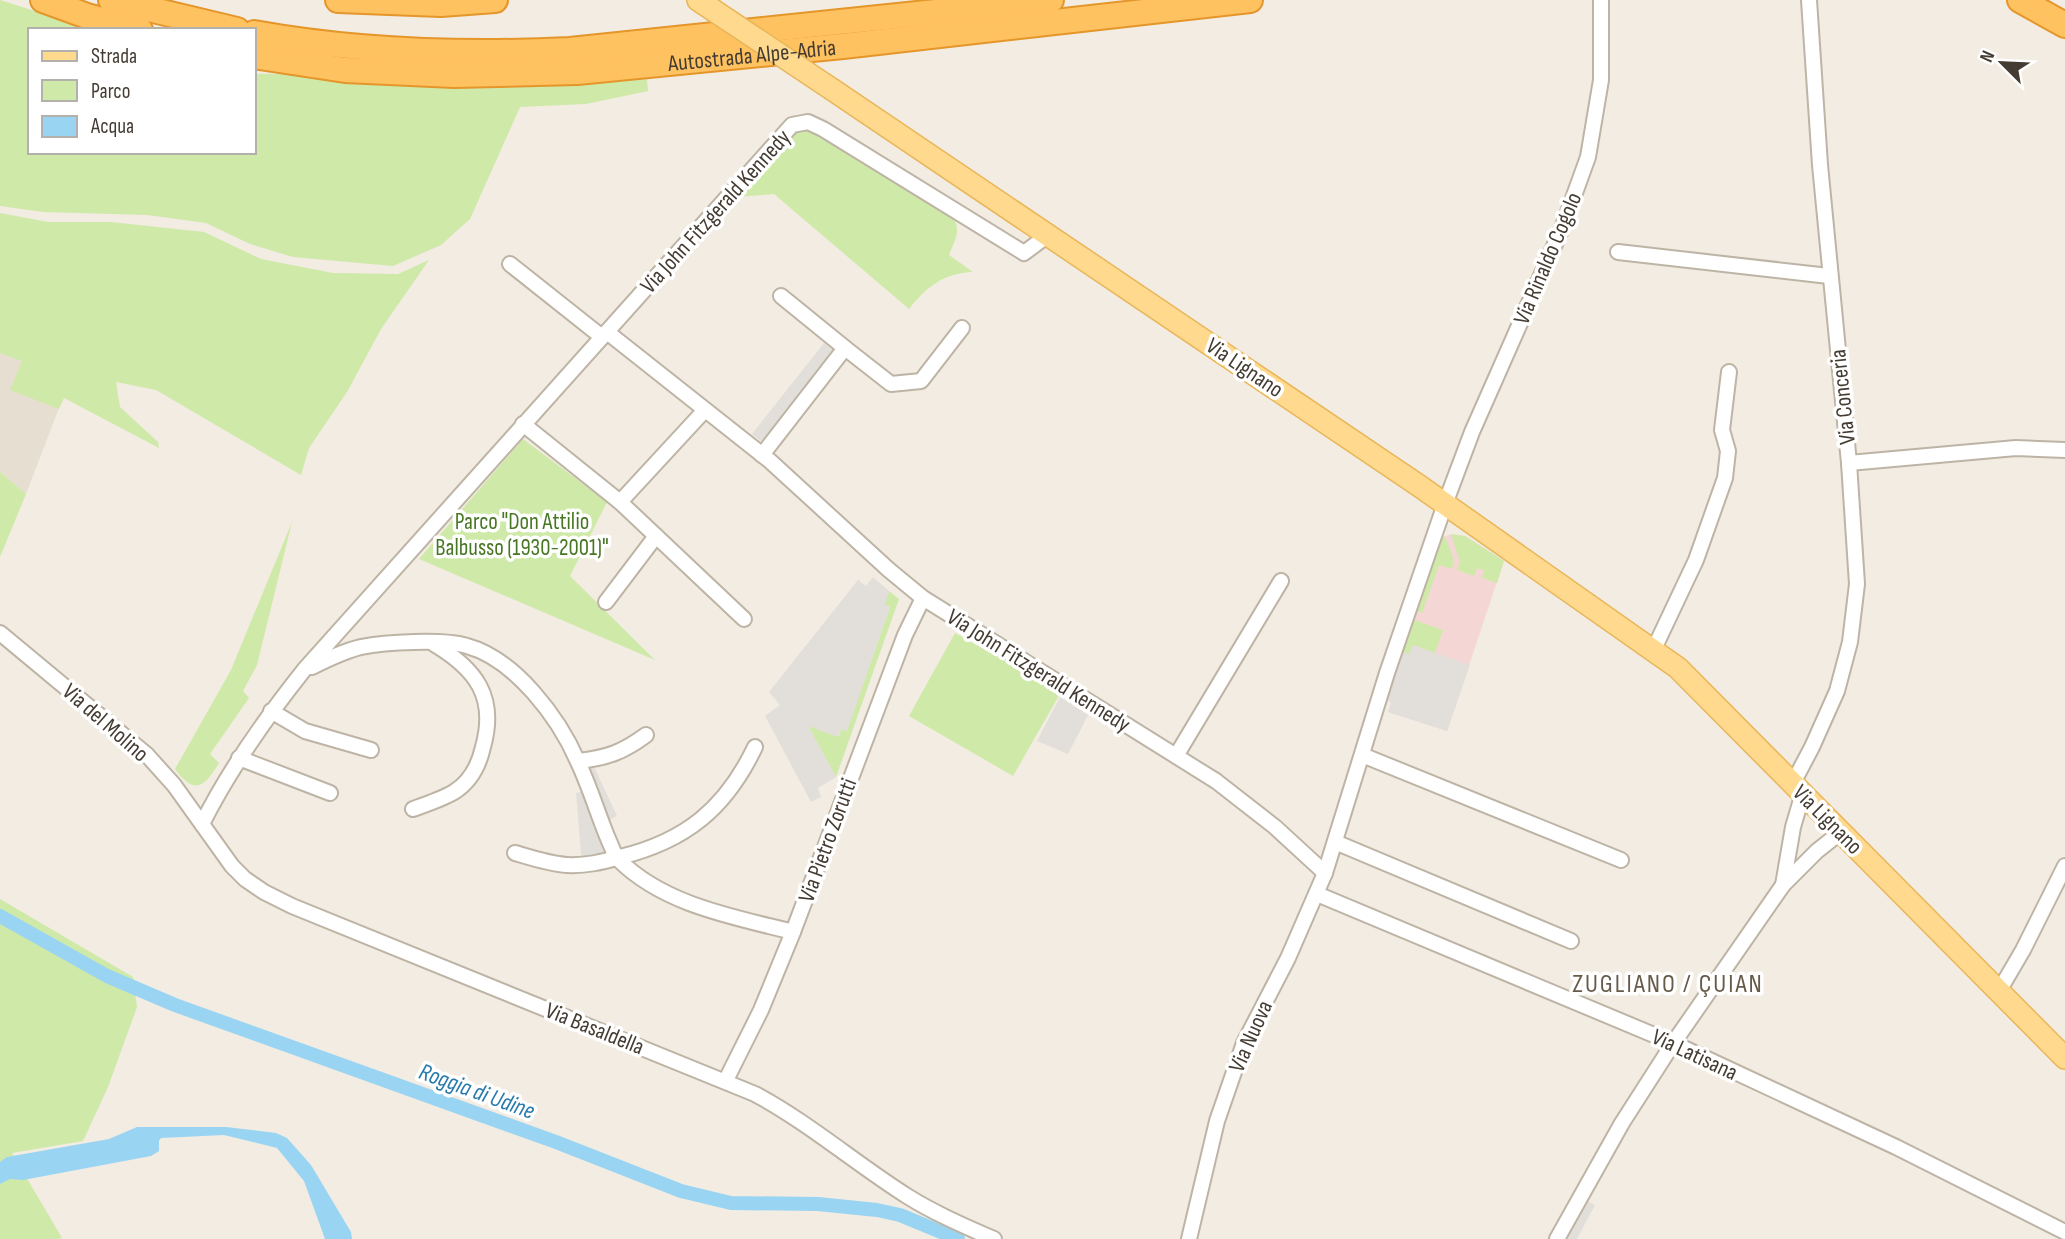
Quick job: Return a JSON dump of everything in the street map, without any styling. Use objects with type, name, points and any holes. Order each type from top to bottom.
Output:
[{"type":"highway","points":[[43,0],[87,16],[133,28]]},
{"type":"highway","points":[[111,0],[229,28]]},
{"type":"highway","points":[[338,0],[441,4],[495,0]]},
{"type":"highway","name":"Autostrada Alpe-Adria","points":[[256,33],[397,51],[511,53],[583,49],[1051,0]]},
{"type":"highway","name":"Autostrada Alpe-Adria","points":[[256,56],[345,70],[454,75],[578,72],[843,46],[1250,0]]},
{"type":"highway","points":[[2020,0],[2062,22]]},
{"type":"main road","name":"Via Lignano","points":[[698,0],[1445,504],[1678,668],[2065,1058]]},
{"type":"street","name":"Via Rinaldo Cogolo","points":[[1445,504],[1472,432],[1563,226],[1588,157],[1601,80],[1601,0]]},
{"type":"street","name":"Via Conceria","points":[[1783,885],[1798,788],[1812,747],[1837,691],[1850,642],[1857,584],[1849,463],[1829,276],[1809,0]]},
{"type":"street","name":"Via John Fitzgerald Kennedy","points":[[202,823],[239,758],[271,711],[304,670],[792,125],[808,122],[823,129],[1024,253],[1048,235]]},
{"type":"street","points":[[1619,252],[1829,276]]},
{"type":"street","name":"Via John Fitzgerald Kennedy","points":[[510,264],[762,455],[923,598],[1216,781],[1275,827],[1325,873]]},
{"type":"street","points":[[781,296],[891,384],[921,381],[962,328]]},
{"type":"street","points":[[762,455],[845,348]]},
{"type":"street","points":[[1653,651],[1696,560],[1725,478],[1728,451],[1722,430],[1729,372]]},
{"type":"street","points":[[620,502],[705,410]]},
{"type":"street","points":[[523,424],[620,502],[744,619]]},
{"type":"street","points":[[1849,463],[2016,448],[2065,450]]},
{"type":"street","name":"Via Nuova","points":[[1189,1239],[1217,1121],[1244,1043],[1288,958],[1325,873],[1445,504]]},
{"type":"street","points":[[606,602],[656,536]]},
{"type":"street","points":[[1176,756],[1281,581]]},
{"type":"street","name":"Via Pietro Zorutti","points":[[726,1080],[761,1010],[793,932],[905,635],[923,598]]},
{"type":"street","name":"Via del Molino","points":[[0,633],[147,755],[174,785],[202,823]]},
{"type":"street","points":[[304,670],[339,654],[363,647],[433,643],[468,646],[489,656],[513,673],[550,712],[578,761],[617,858],[646,880],[691,906],[793,932]]},
{"type":"street","points":[[413,809],[455,791],[470,777],[480,758],[489,715],[484,697],[474,678],[458,658],[433,643]]},
{"type":"street","points":[[271,711],[305,731],[371,750]]},
{"type":"street","points":[[578,761],[618,753],[646,734]]},
{"type":"street","points":[[515,853],[564,864],[582,865],[642,852],[671,841],[715,807],[732,786],[755,747]]},
{"type":"street","points":[[1362,755],[1621,860]]},
{"type":"street","points":[[239,758],[330,793]]},
{"type":"street","name":"Via Basaldella","points":[[202,823],[232,866],[245,879],[273,897],[726,1080],[789,1112],[928,1209],[993,1239]]},
{"type":"street","points":[[1557,1239],[1622,1123],[1673,1043],[1783,885],[1817,851],[1841,832]]},
{"type":"street","points":[[1335,842],[1571,941]]},
{"type":"street","points":[[1998,991],[2023,950],[2065,866]]},
{"type":"street","name":"Via Latisana","points":[[1317,894],[1673,1043],[1896,1147],[2065,1232]]},
{"type":"shaded area","points":[[0,242],[77,361],[26,494],[0,472]]},
{"type":"shaded area","points":[[824,343],[834,351],[762,442],[752,434]]},
{"type":"shaded area","points":[[1451,534],[1465,536],[1504,561],[1447,731],[1388,712],[1391,703],[1387,688],[1441,538]]},
{"type":"shaded area","points":[[873,577],[889,591],[885,604],[890,607],[847,731],[841,729],[838,737],[808,726],[836,777],[818,788],[821,797],[811,802],[765,716],[780,705],[769,692],[858,580],[866,586]]},
{"type":"shaded area","points":[[1413,645],[1470,665],[1447,731],[1388,712],[1391,703],[1386,697],[1400,651],[1409,654]]},
{"type":"shaded area","points":[[1060,697],[1088,715],[1068,754],[1037,741]]},
{"type":"shaded area","points":[[591,760],[617,816],[602,823],[617,858],[582,865],[576,793],[588,790],[578,761]]},
{"type":"shaded area","points":[[1586,1200],[1595,1205],[1577,1239],[1565,1239]]},
{"type":"green space","points":[[0,0],[89,28],[28,28],[28,154],[256,154],[256,74],[472,88],[647,79],[648,91],[586,104],[520,107],[470,219],[441,245],[393,266],[293,257],[250,244],[206,223],[147,215],[43,212],[0,206]]},
{"type":"green space","points":[[798,130],[812,132],[823,138],[953,218],[957,232],[949,255],[973,272],[944,278],[922,294],[909,309],[774,194],[735,197],[792,133]]},
{"type":"green space","points":[[0,213],[48,222],[111,222],[204,232],[261,259],[333,273],[398,274],[429,260],[381,329],[347,392],[309,448],[301,475],[156,390],[116,382],[120,407],[158,442],[159,448],[64,398],[59,409],[10,390],[22,361],[0,353]]},
{"type":"green space","name":"Parco \"Don Attilio Balbusso (1930-2001)\"","points":[[523,439],[607,502],[570,576],[655,660],[419,559]]},
{"type":"green space","points":[[0,472],[26,494],[0,557]]},
{"type":"green space","points":[[292,522],[257,665],[243,691],[249,698],[210,754],[219,763],[209,778],[199,785],[188,783],[175,769],[231,670]]},
{"type":"green space","points":[[1451,534],[1465,536],[1504,561],[1497,583],[1482,578],[1484,570],[1477,568],[1474,576],[1457,570],[1460,562]]},
{"type":"green space","points":[[1444,536],[1453,556],[1452,569],[1439,565],[1422,613],[1414,610],[1438,541]]},
{"type":"green space","points":[[889,591],[899,599],[836,777],[808,726],[799,732],[794,724],[805,717],[810,718],[808,725],[839,736],[841,729],[847,730],[890,607],[884,605]]},
{"type":"green space","points":[[1411,619],[1443,630],[1435,653],[1413,645],[1410,655],[1400,651]]},
{"type":"green space","points":[[955,633],[1061,692],[1013,776],[909,716]]},
{"type":"green space","points":[[0,899],[133,977],[137,1007],[108,1087],[83,1141],[12,1153],[62,1238],[58,1239],[0,1239]]},
{"type":"water","points":[[137,1127],[226,1127],[276,1133],[287,1138],[311,1165],[351,1232],[352,1239],[325,1239],[304,1181],[277,1148],[224,1135],[161,1138],[159,1151],[151,1156],[23,1180],[10,1179],[0,1184],[0,1162],[7,1157],[109,1139]]},
{"type":"waterway","name":"Roggia di Udine","points":[[0,916],[107,976],[175,1005],[556,1142],[681,1191],[731,1203],[818,1204],[877,1210],[900,1215],[958,1239]]},
{"type":"district","name":"ZUGLIANO / ÇUIAN","points":[[1668,983]]}]
